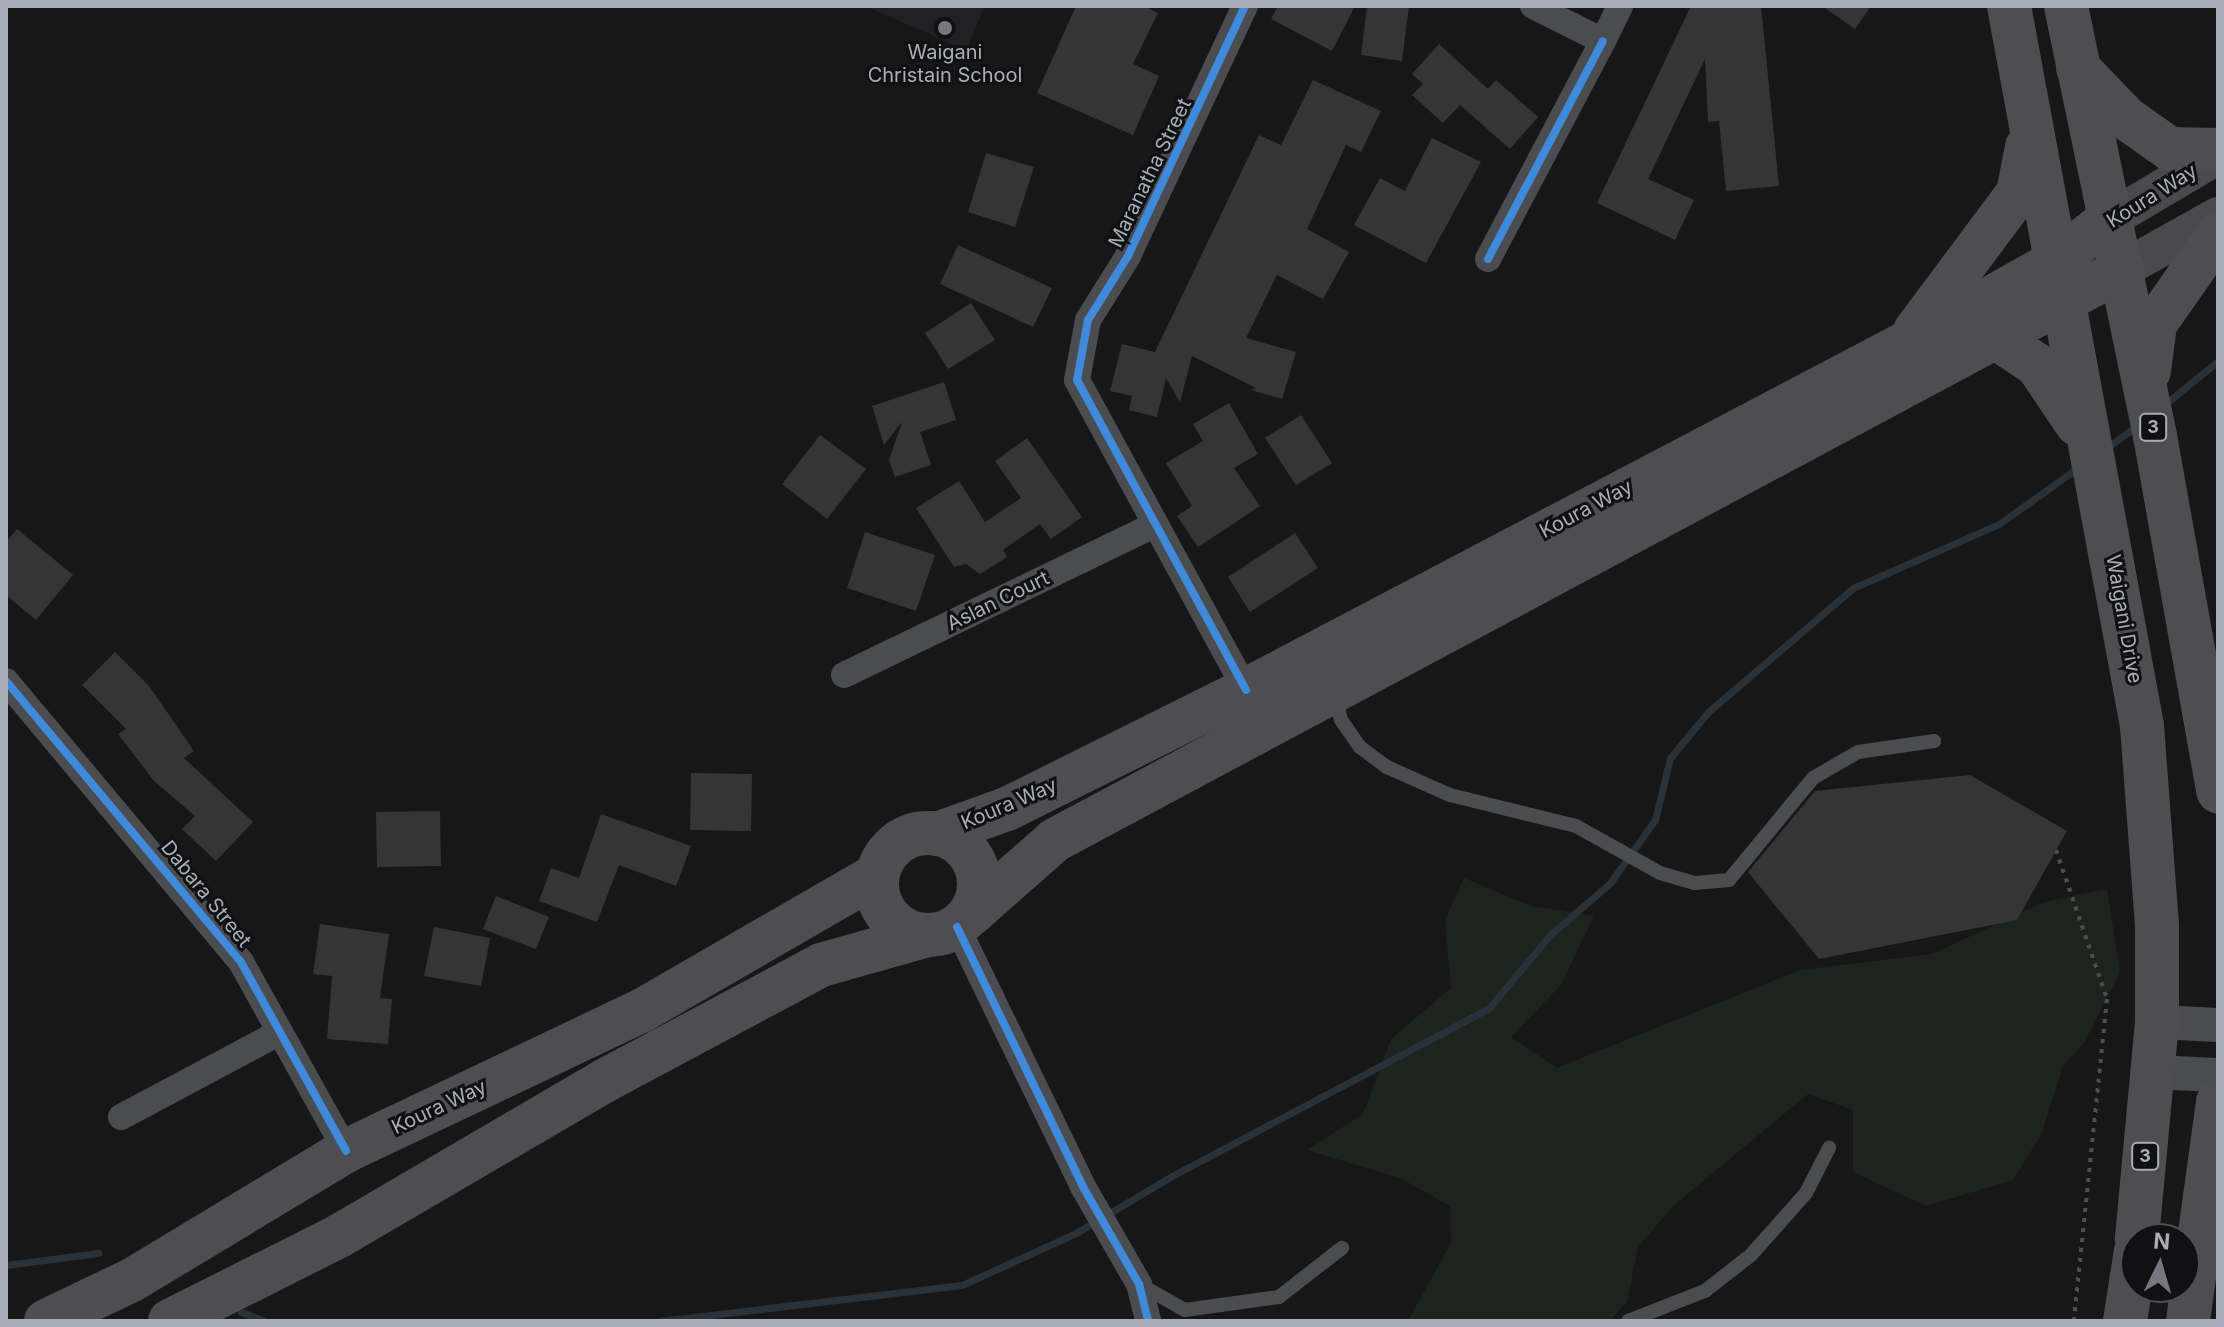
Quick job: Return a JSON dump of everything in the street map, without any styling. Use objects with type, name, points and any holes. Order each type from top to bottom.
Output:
[{"type":"highway","name":"Waigani Drive","points":[[2009,6],[2142,726],[2157,926],[2157,1022],[2138,1223]]},
{"type":"highway","name":"3","points":[[2066,6],[2076,67],[2099,154],[2107,221],[2123,269],[2218,791]]},
{"type":"highway","points":[[2076,67],[2126,118],[2170,149],[2218,152]]},
{"type":"highway","points":[[1911,336],[2018,193],[2030,123]]},
{"type":"highway","name":"Koura Way","points":[[170,1321],[339,1236],[604,1081],[821,965],[950,926],[1055,840],[1996,338],[2058,283],[2107,221]]},
{"type":"highway","points":[[2155,436],[2148,356],[2155,324],[2218,234]]},
{"type":"highway","name":"Koura Way","points":[[937,834],[1007,809],[1246,690],[1911,336],[2058,283],[2123,269]]},
{"type":"highway","points":[[1996,338],[2037,365],[2089,443]]},
{"type":"highway","points":[[937,834],[967,849],[976,864],[978,899],[950,926],[907,931],[887,915],[877,893],[877,875],[882,861],[904,838],[937,834]]},
{"type":"highway","name":"Koura Way","points":[[46,1321],[132,1280],[346,1151],[641,1011],[877,875]]},
{"type":"highway","points":[[2188,1321],[2217,1101]]},
{"type":"main road","name":"Koura Way","points":[[2107,221],[2218,152]]},
{"type":"main road","name":"Koura Way","points":[[2123,269],[2218,216]]},
{"type":"street","name":"Maranatha Street","points":[[1245,6],[1175,162],[1123,267],[1088,320],[1079,349],[1077,380],[1152,526],[1246,690]]},
{"type":"street","points":[[1533,6],[1603,41]]},
{"type":"street","points":[[1488,259],[1620,6]]},
{"type":"street","name":"Aslan Court","points":[[844,675],[1152,526]]},
{"type":"street","name":"Dabara Street","points":[[6,681],[241,962],[346,1151]]},
{"type":"street","points":[[950,926],[1082,1185],[1139,1284],[1148,1321]]},
{"type":"street","points":[[2157,1022],[2218,1025]]},
{"type":"street","points":[[121,1117],[280,1032]]},
{"type":"street","points":[[2151,1072],[2217,1101]]},
{"type":"lane","points":[[1335,691],[1341,720],[1360,747],[1387,767],[1450,795],[1576,826],[1676,880],[1729,880],[1813,778],[1858,752],[1934,741]]},
{"type":"lane","points":[[1628,1321],[1705,1291],[1751,1255],[1806,1193],[1829,1148]]},
{"type":"lane","points":[[1139,1284],[1189,1315],[1279,1297],[1342,1248]]},
{"type":"path","points":[[2056,850],[2107,999],[2074,1321]]},
{"type":"shaded area","name":"Waigani Christain School","points":[[865,6],[985,6],[966,50]]},
{"type":"shaded area","points":[[1464,878],[1531,906],[1594,916],[1561,985],[1511,1037],[1557,1068],[1800,970],[1932,954],[2044,902],[2107,889],[2120,972],[2084,1043],[2063,1066],[2041,1135],[2013,1180],[1926,1206],[1853,1172],[1853,1110],[1808,1094],[1673,1206],[1638,1247],[1627,1302],[1609,1321],[1408,1321],[1451,1243],[1450,1206],[1400,1178],[1307,1150],[1363,1114],[1391,1039],[1451,988],[1445,920]]},
{"type":"building","points":[[1076,6],[1144,6],[1158,13],[1133,64],[1159,76],[1133,135],[1037,93]]},
{"type":"building","points":[[1278,6],[1355,6],[1332,51],[1271,19]]},
{"type":"building","points":[[1367,6],[1409,6],[1402,61],[1361,55]]},
{"type":"building","points":[[1691,6],[1761,6],[1779,186],[1726,191],[1719,121],[1708,122],[1705,59],[1648,179],[1694,200],[1675,240],[1597,203]]},
{"type":"building","points":[[1822,6],[1871,6],[1855,29]]},
{"type":"building","points":[[1439,44],[1488,89],[1496,80],[1538,117],[1510,149],[1460,105],[1443,123],[1412,95],[1423,84],[1412,74]]},
{"type":"building","points":[[1313,80],[1381,111],[1361,152],[1346,145],[1307,229],[1349,252],[1323,299],[1277,275],[1246,338],[1296,352],[1282,399],[1251,390],[1256,388],[1192,356],[1180,402],[1166,378],[1157,417],[1129,410],[1132,396],[1110,391],[1122,344],[1155,352],[1259,135],[1281,145]]},
{"type":"building","points":[[1432,138],[1481,162],[1426,263],[1354,225],[1380,178],[1405,191]]},
{"type":"building","points":[[986,153],[1034,167],[1015,227],[968,212]]},
{"type":"building","points":[[958,245],[1052,288],[1033,327],[940,284]]},
{"type":"building","points":[[971,303],[995,340],[948,369],[925,333]]},
{"type":"building","points":[[944,382],[956,420],[920,432],[931,465],[895,477],[889,460],[902,422],[884,445],[872,406]]},
{"type":"building","points":[[1229,403],[1258,454],[1234,468],[1260,506],[1198,547],[1177,516],[1192,506],[1166,463],[1203,441],[1193,424]]},
{"type":"building","points":[[1301,415],[1332,463],[1296,485],[1265,438]]},
{"type":"building","points":[[820,435],[866,469],[827,519],[782,484]]},
{"type":"building","points":[[1027,438],[1082,517],[1051,539],[1040,524],[1003,550],[1007,557],[980,574],[966,564],[954,567],[916,508],[959,481],[985,522],[1021,498],[995,461]]},
{"type":"building","points":[[17,529],[73,575],[36,620],[6,595],[6,542]]},
{"type":"building","points":[[865,532],[935,555],[916,611],[847,588]]},
{"type":"building","points":[[1295,533],[1318,568],[1250,612],[1228,577]]},
{"type":"building","points":[[115,652],[149,686],[194,751],[184,758],[253,822],[216,861],[182,829],[195,816],[154,781],[118,734],[126,729],[82,685]]},
{"type":"building","points":[[691,773],[752,774],[751,831],[690,830]]},
{"type":"building","points":[[1970,775],[2067,831],[2017,920],[1819,959],[1748,872],[1815,791]]},
{"type":"building","points":[[440,811],[441,866],[377,867],[376,812]]},
{"type":"building","points":[[601,814],[691,846],[676,886],[619,865],[597,922],[539,901],[551,868],[579,878]]},
{"type":"building","points":[[496,896],[549,917],[536,949],[483,929]]},
{"type":"building","points":[[320,924],[389,934],[380,998],[392,999],[388,1044],[327,1039],[332,976],[313,974]]},
{"type":"building","points":[[434,927],[490,938],[481,986],[424,976]]},
{"type":"waterway","points":[[2164,405],[2218,361]]},
{"type":"waterway","points":[[2105,449],[2137,426]]},
{"type":"waterway","points":[[660,1321],[962,1285],[1076,1233],[1172,1176],[1488,1009],[1551,934],[1610,883],[1655,820],[1670,758],[1708,712],[1853,588],[1999,524],[2079,467]]},
{"type":"waterway","points":[[6,1265],[98,1253]]},
{"type":"waterway","points":[[241,1312],[265,1321]]},
{"type":"cycle path","points":[[1245,6],[1128,256],[1088,320],[1077,380],[1246,690]]},
{"type":"cycle path","points":[[1488,259],[1603,41]]},
{"type":"cycle path","points":[[6,681],[241,962],[346,1151]]},
{"type":"cycle path","points":[[957,927],[1082,1185],[1139,1284],[1148,1321]]},
{"type":"place","name":"Waigani Christain School","points":[[945,28]]}]
